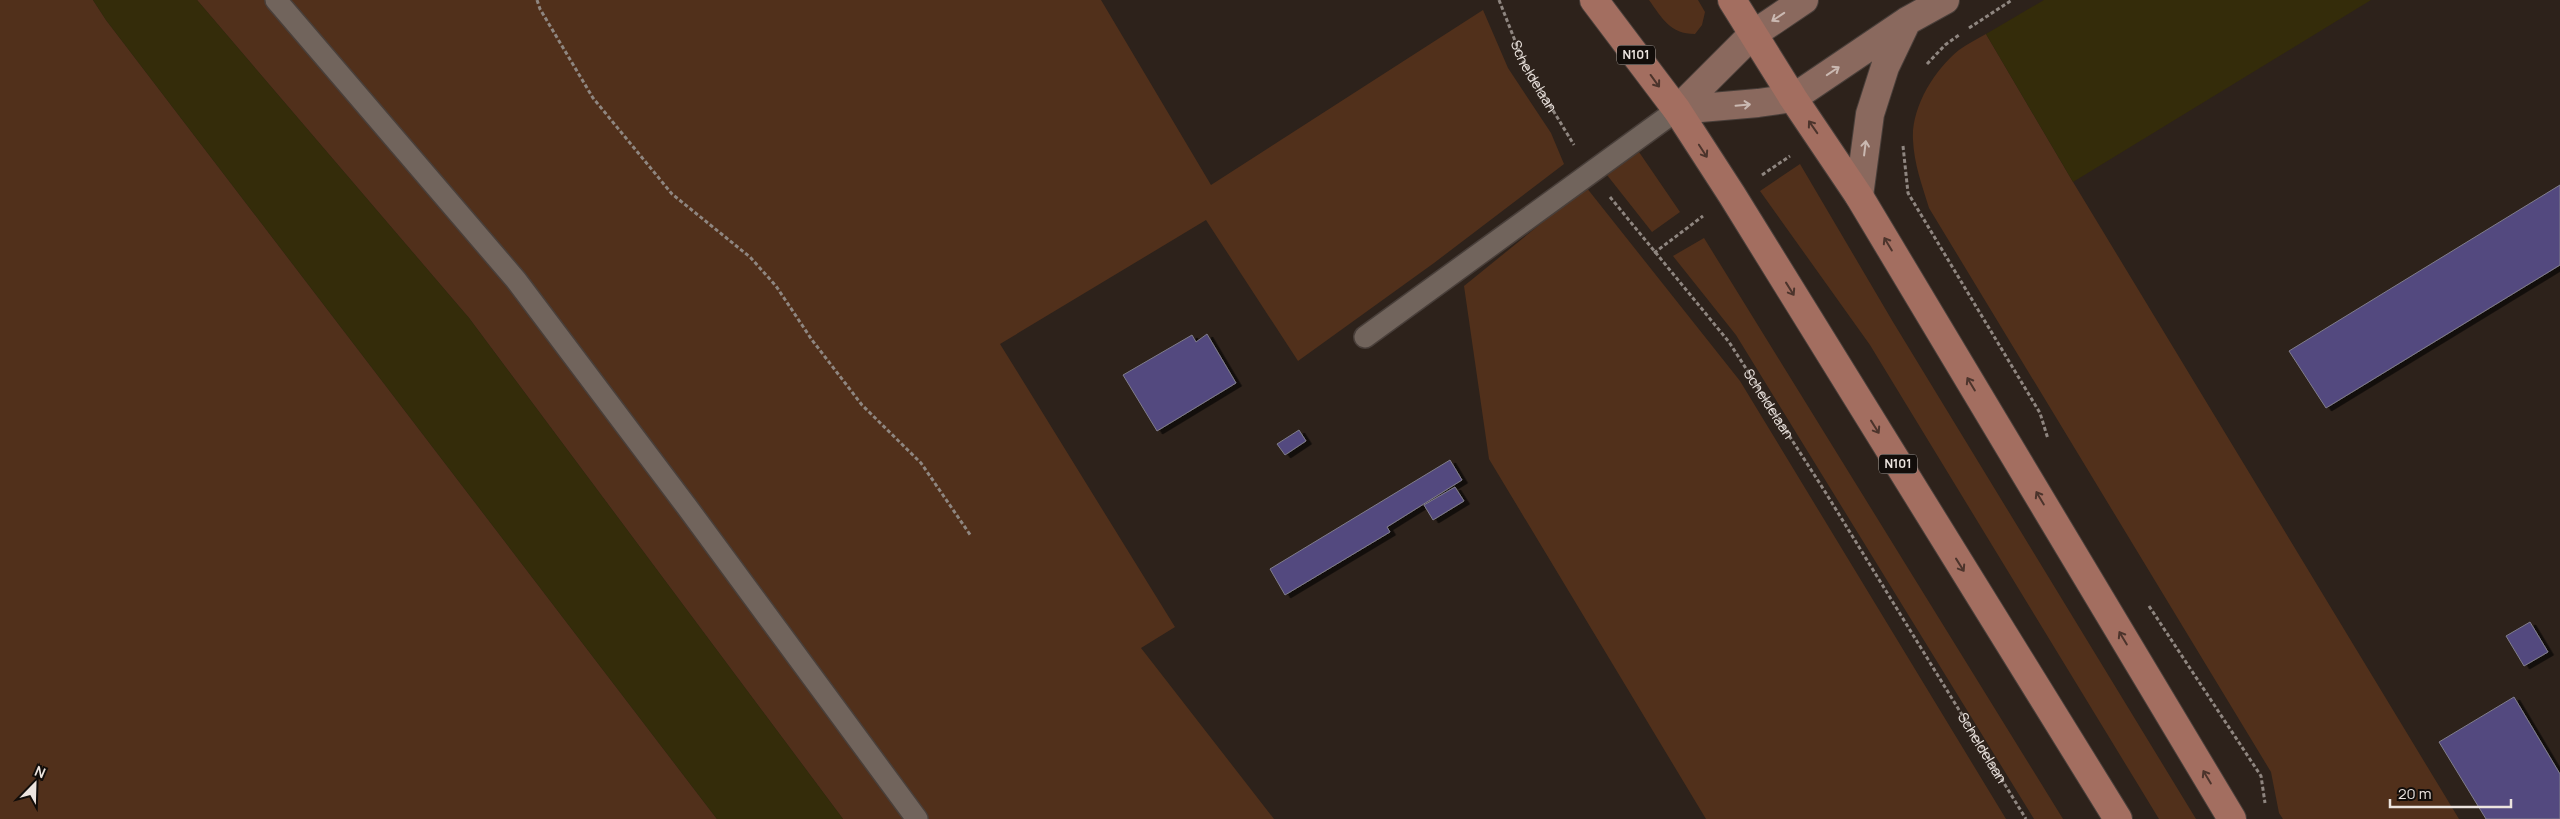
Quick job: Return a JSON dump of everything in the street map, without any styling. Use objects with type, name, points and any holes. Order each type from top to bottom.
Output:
[{"type":"main road","name":"N101","points":[[1594,0],[1677,110],[2118,819]]},
{"type":"main road","points":[[1732,0],[1752,35],[1859,196],[2232,819]]},
{"type":"street","points":[[1677,110],[1752,35],[1804,0]]},
{"type":"street","points":[[1677,110],[1793,98],[1907,21],[1945,0]]},
{"type":"street","points":[[1859,196],[1870,114],[1885,67],[1907,21]]},
{"type":"lane","points":[[276,0],[516,280],[688,507],[917,819]]},
{"type":"lane","points":[[1365,337],[1677,110]]},
{"type":"path","points":[[537,0],[540,9],[593,98],[672,194],[750,258],[776,286],[812,340],[862,405],[921,463],[971,536]]},
{"type":"path","name":"Scheldelaan","points":[[1499,0],[1523,61],[1590,172],[1729,342],[1824,490],[2026,819]]},
{"type":"path","points":[[1922,70],[1945,45],[2012,0]]},
{"type":"path","points":[[1902,139],[1908,193],[2040,413],[2050,447]]},
{"type":"path","points":[[2147,604],[2261,776],[2267,810]]},
{"type":"shaded area","points":[[0,0],[93,0],[106,20],[717,819],[0,819]]},
{"type":"shaded area","points":[[197,0],[1101,0],[1211,185],[1483,10],[1508,68],[1551,133],[1564,164],[1434,263],[1298,361],[1206,220],[1000,344],[1175,627],[1141,648],[1274,819],[843,819],[469,318]]},
{"type":"shaded area","points":[[1649,0],[1698,0],[1705,12],[1702,25],[1695,34],[1679,31],[1668,24]]},
{"type":"shaded area","points":[[1986,34],[2073,182],[2459,819],[2283,819],[2279,813],[2271,772],[1929,208],[1915,158],[1913,128],[1916,115],[1926,90],[1941,68],[1959,50]]},
{"type":"shaded area","points":[[1639,152],[1680,212],[1652,232],[1607,175]]},
{"type":"shaded area","points":[[1800,164],[1893,322],[2196,819],[2159,819],[1870,345],[1760,191]]},
{"type":"shaded area","points":[[1586,187],[1740,381],[2006,819],[1706,819],[1489,459],[1464,286]]},
{"type":"shaded area","points":[[1704,238],[2063,819],[2034,819],[1736,335],[1673,256]]},
{"type":"sand","points":[[93,0],[197,0],[469,318],[843,819],[717,819],[106,20]]},
{"type":"sand","points":[[2044,0],[2371,0],[2073,182],[1986,34]]},
{"type":"building","points":[[2560,185],[2560,265],[2326,408],[2289,351]]},
{"type":"building","points":[[1207,334],[1236,383],[1157,431],[1123,375],[1192,335],[1196,342]]},
{"type":"building","points":[[1299,430],[1306,441],[1285,455],[1277,444]]},
{"type":"building","points":[[1450,460],[1462,480],[1387,527],[1390,532],[1285,595],[1270,569]]},
{"type":"building","points":[[1455,487],[1464,501],[1433,520],[1424,505]]},
{"type":"building","points":[[2530,622],[2548,652],[2524,666],[2506,636]]},
{"type":"building","points":[[2514,697],[2560,774],[2560,819],[2486,819],[2439,742]]}]
